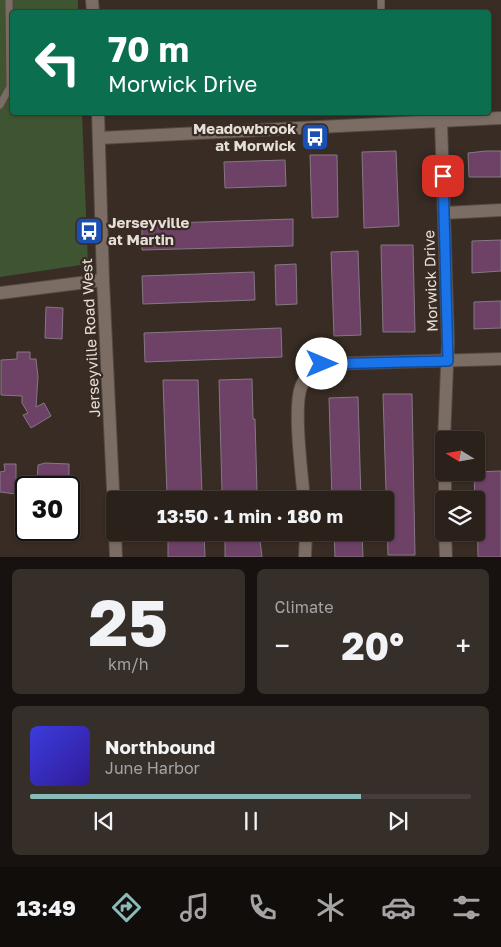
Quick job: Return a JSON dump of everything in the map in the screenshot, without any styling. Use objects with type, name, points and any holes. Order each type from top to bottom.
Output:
[{"type":"street","name":"Jerseyville Road West","points":[[98,115],[103,280],[113,491]]},
{"type":"street","points":[[99,138],[501,118]]},
{"type":"street","name":"Morwick Drive","points":[[441,121],[448,361],[444,431]]},
{"type":"street","points":[[444,213],[501,210]]},
{"type":"street","points":[[0,293],[103,280]]},
{"type":"street","points":[[303,491],[298,416],[301,388],[309,374],[322,364],[501,359]]},
{"type":"street","name":"Jerseyville Road West","points":[[115,541],[116,557]]},
{"type":"street","points":[[305,557],[306,541]]},
{"type":"street","points":[[445,541],[446,557]]},
{"type":"lane","points":[[0,105],[10,87],[9,0]]},
{"type":"green space","points":[[0,0],[78,0],[78,10],[10,10],[10,115],[82,115],[88,264],[0,277]]},
{"type":"building","points":[[396,151],[399,226],[364,228],[362,152]]},
{"type":"building","points":[[501,151],[501,177],[469,177],[468,153]]},
{"type":"building","points":[[310,155],[337,155],[338,217],[312,218]]},
{"type":"building","points":[[285,160],[286,186],[225,188],[224,162]]},
{"type":"building","points":[[293,219],[293,246],[142,250],[142,224]]},
{"type":"building","points":[[501,240],[501,271],[472,273],[472,241]]},
{"type":"building","points":[[381,245],[413,245],[415,332],[383,332]]},
{"type":"building","points":[[358,251],[361,335],[334,336],[331,252]]},
{"type":"building","points":[[296,264],[297,304],[276,305],[275,265]]},
{"type":"building","points":[[254,272],[255,300],[143,304],[142,276]]},
{"type":"building","points":[[501,301],[501,328],[474,329],[474,302]]},
{"type":"building","points":[[46,307],[63,308],[62,339],[45,338]]},
{"type":"building","points":[[281,328],[282,357],[145,362],[144,333]]},
{"type":"building","points":[[17,352],[30,352],[30,359],[36,359],[38,377],[36,407],[44,403],[51,416],[31,428],[23,415],[28,413],[22,403],[22,396],[1,395],[1,360],[17,359]]},
{"type":"building","points":[[252,379],[257,491],[222,491],[219,380]]},
{"type":"building","points":[[163,380],[198,380],[202,491],[167,491]]},
{"type":"building","points":[[383,394],[412,394],[415,555],[388,555],[388,541],[394,541],[394,491],[386,491]]},
{"type":"building","points":[[358,397],[361,491],[332,491],[329,398]]},
{"type":"building","points":[[45,463],[69,464],[69,476],[37,476],[38,465]]},
{"type":"building","points":[[4,464],[16,464],[15,494],[0,492],[0,472],[5,471]]},
{"type":"building","points":[[501,471],[501,557],[478,557],[478,541],[485,541],[485,491],[475,491],[474,481],[485,481],[485,472]]},
{"type":"building","points":[[168,541],[204,541],[205,557],[168,557]]},
{"type":"building","points":[[225,541],[260,541],[262,557],[225,557]]},
{"type":"building","points":[[334,541],[362,541],[363,557],[335,557]]},
{"type":"place","name":"Meadowbrook at Morwick","points":[[315,137]]},
{"type":"place","name":"Jerseyville at Martin","points":[[89,231]]},
{"type":"route","points":[[322,364],[448,361],[443,176]]}]
